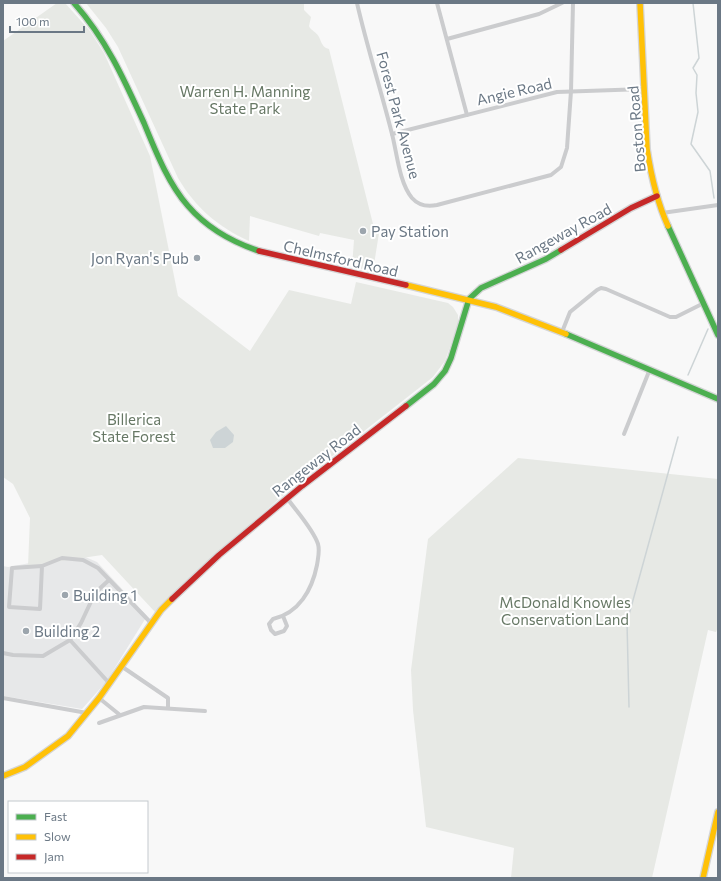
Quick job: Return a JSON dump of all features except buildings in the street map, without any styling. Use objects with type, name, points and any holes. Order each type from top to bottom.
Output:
[{"type":"main road","name":"Chelmsford Road","points":[[74,3],[96,28],[115,60],[168,177],[181,198],[210,227],[235,243],[259,251],[469,299],[496,307],[562,332],[718,398]]},
{"type":"main road","name":"Boston Road","points":[[640,3],[647,149],[650,170],[662,213],[718,335]]},
{"type":"main road","name":"Rangeway Road","points":[[3,776],[25,767],[68,736],[99,698],[160,610],[219,555],[287,498],[434,384],[445,371],[451,358],[469,299],[481,288],[546,259],[631,208],[657,196]]},
{"type":"main road","points":[[703,878],[718,812]]},
{"type":"street","name":"Forest Park Avenue","points":[[357,3],[404,185],[409,194],[417,202],[427,207],[551,175],[557,171],[564,161],[567,148],[573,3]]},
{"type":"street","points":[[437,3],[467,115]]},
{"type":"street","points":[[447,39],[539,14],[562,3]]},
{"type":"street","name":"Angie Road","points":[[392,134],[557,92],[644,89]]},
{"type":"street","points":[[662,213],[718,205]]},
{"type":"street","points":[[562,332],[570,312],[601,288],[670,318],[676,317],[704,303]]},
{"type":"street","points":[[624,434],[650,369]]},
{"type":"street","points":[[283,616],[287,626],[284,631],[275,634],[271,630],[270,624],[273,619],[283,616],[304,598],[309,590],[314,579],[320,550],[318,543],[287,498]]},
{"type":"street","points":[[42,566],[40,609],[10,607],[12,568],[42,566],[62,558],[83,560],[98,568],[151,623]]},
{"type":"street","points":[[3,653],[13,656],[43,656],[70,640],[81,623],[95,593],[109,580]]},
{"type":"street","points":[[70,640],[109,683]]},
{"type":"street","points":[[121,666],[168,698],[168,708]]},
{"type":"street","points":[[3,698],[87,713]]},
{"type":"street","points":[[99,698],[120,715]]},
{"type":"street","points":[[99,723],[144,707],[205,711]]},
{"type":"shaded area","points":[[226,426],[234,435],[233,442],[225,448],[213,448],[210,440],[216,432]]},
{"type":"shaded area","points":[[83,556],[97,562],[147,616],[106,682],[82,709],[3,696],[3,566],[8,567]]},
{"type":"green space","name":"Billerica State Forest","points":[[57,3],[65,3],[90,31],[104,53],[150,156],[178,296],[250,351],[289,290],[351,304],[356,282],[448,303],[453,307],[458,315],[458,324],[445,361],[433,377],[289,490],[172,594],[155,612],[102,555],[28,566],[30,518],[13,484],[3,477],[3,41]]},
{"type":"green space","name":"Warren H. Manning State Park","points":[[86,3],[304,3],[304,10],[311,17],[310,28],[317,34],[324,46],[329,49],[375,232],[379,233],[373,271],[352,267],[354,240],[320,233],[319,236],[250,216],[249,241],[217,223],[208,215],[192,198],[178,178],[118,47],[106,28]]},
{"type":"green space","name":"McDonald Knowles Conservation Land","points":[[518,458],[718,479],[718,627],[716,632],[708,630],[652,878],[511,878],[514,848],[426,827],[413,710],[411,670],[428,539]]},
{"type":"waterway","points":[[693,3],[699,58],[693,68],[697,75],[696,93],[698,112],[691,144],[710,171],[714,198]]},
{"type":"waterway","points":[[688,375],[708,329]]},
{"type":"waterway","points":[[629,707],[627,622],[678,437]]},
{"type":"traffic: fast","points":[[74,3],[96,31],[114,60],[137,107],[163,167],[181,197],[195,214],[212,228],[230,239],[259,251]]},
{"type":"traffic: fast","points":[[668,226],[718,335]]},
{"type":"traffic: fast","points":[[406,406],[434,384],[445,371],[451,358],[469,299],[481,288],[546,259],[561,250]]},
{"type":"traffic: fast","points":[[566,334],[718,399]]},
{"type":"traffic: slow","points":[[640,3],[647,149],[655,188],[668,226]]},
{"type":"traffic: slow","points":[[406,285],[496,307],[566,334]]},
{"type":"traffic: slow","points":[[3,776],[25,767],[68,736],[99,698],[161,610],[172,599]]},
{"type":"traffic: slow","points":[[703,878],[718,812]]},
{"type":"traffic: jam","points":[[561,250],[631,208],[657,196]]},
{"type":"traffic: jam","points":[[259,251],[406,285]]},
{"type":"traffic: jam","points":[[172,599],[219,555],[302,486],[406,406]]},
{"type":"place","name":"Pay Station","points":[[363,231]]},
{"type":"place","name":"Jon Ryan's Pub","points":[[197,258]]},
{"type":"place","name":"Building 1","points":[[65,595]]},
{"type":"place","name":"Building 2","points":[[26,631]]}]
